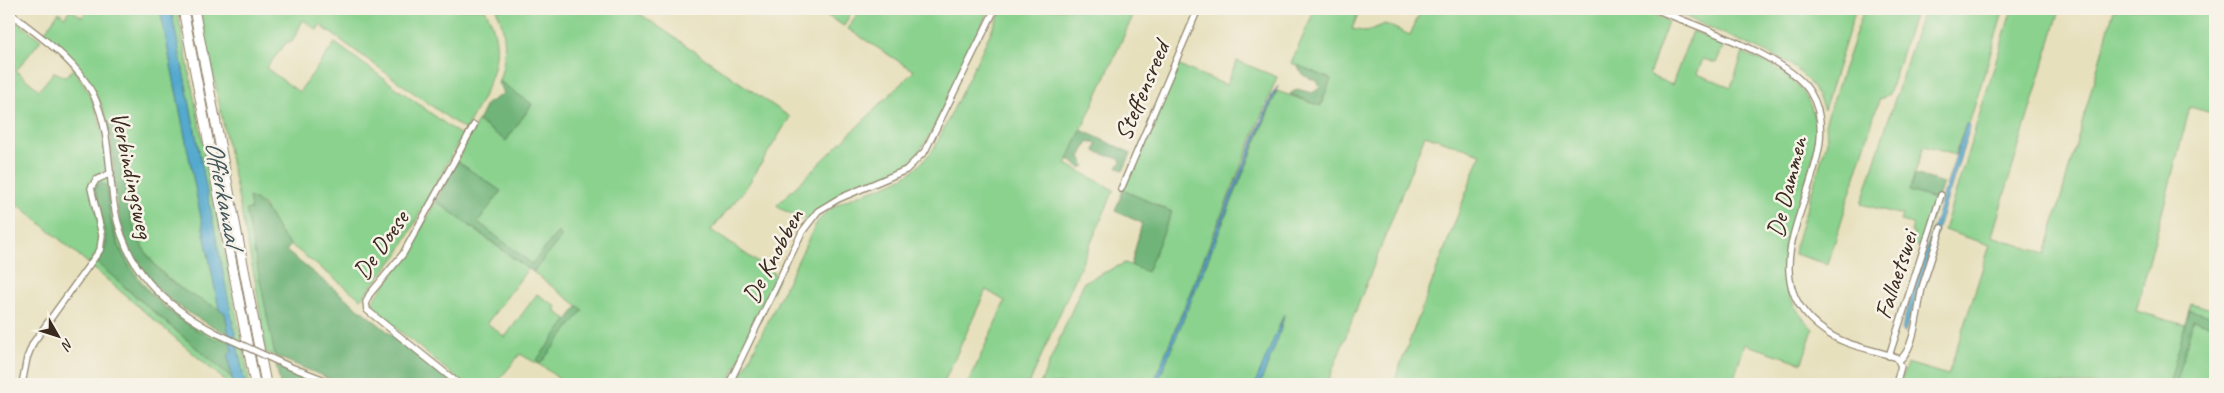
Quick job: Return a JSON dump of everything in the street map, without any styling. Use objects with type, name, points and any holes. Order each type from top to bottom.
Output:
[{"type":"highway","points":[[183,9],[255,384]]},
{"type":"highway","points":[[194,9],[266,384]]},
{"type":"street","name":"De Knobben","points":[[729,384],[802,232],[818,211],[838,199],[906,170],[925,151],[995,9]]},
{"type":"street","name":"Steffensreed","points":[[1121,189],[1198,9]]},
{"type":"street","name":"De Dammen","points":[[1655,9],[1754,51],[1785,67],[1810,92],[1815,103],[1821,128],[1818,156],[1791,243],[1788,264],[1793,288],[1805,312],[1826,332],[1840,340],[1889,356]]},
{"type":"street","name":"Verbindingsweg","points":[[9,12],[74,66],[92,93],[107,130],[114,206],[122,238],[137,269],[156,292],[178,310],[216,333],[288,366],[335,384]]},
{"type":"street","name":"De Doese","points":[[459,384],[367,310],[366,302],[369,295],[403,254],[474,125]]},
{"type":"street","points":[[22,384],[27,358],[33,343],[100,250],[102,236],[91,188],[96,180],[111,173]]},
{"type":"street","name":"Fallaetswei","points":[[1899,360],[1889,356],[1940,195]]},
{"type":"street","name":"Fallaetswei","points":[[1899,360],[1905,356],[1918,315],[1922,290],[1941,228]]},
{"type":"street","name":"Fallaetswei","points":[[1896,384],[1900,369],[1899,360]]},
{"type":"green space","points":[[70,9],[82,17],[87,11],[85,9],[160,9],[219,309],[185,292],[171,280],[158,268],[138,238],[131,220],[127,201],[117,126],[115,124],[108,124],[91,85],[83,74],[65,53],[43,34],[59,12],[65,17]]},
{"type":"green space","points":[[171,9],[177,9],[250,384],[245,384]]},
{"type":"green space","points":[[200,9],[485,9],[493,26],[496,57],[493,72],[481,101],[465,130],[320,25],[317,30],[303,20],[292,42],[287,42],[266,68],[299,92],[335,43],[462,136],[398,254],[361,299],[287,242],[263,204],[247,210],[275,356],[266,352],[256,285]]},
{"type":"green space","points":[[496,9],[633,9],[790,117],[746,188],[711,230],[779,277],[728,384],[555,384],[559,379],[545,368],[520,354],[496,384],[464,384],[373,309],[373,301],[410,250],[436,201],[528,269],[487,323],[505,337],[537,294],[557,307],[555,311],[568,320],[536,361],[583,310],[533,272],[562,236],[557,233],[532,264],[478,222],[457,161],[478,121],[506,140],[532,105],[499,81],[505,44],[500,18]]},
{"type":"green space","points":[[816,9],[853,9],[844,26]]},
{"type":"green space","points":[[860,9],[989,9],[935,125],[926,142],[907,167],[844,194],[807,221],[779,208],[777,205],[914,71],[848,29]]},
{"type":"green space","points":[[1002,9],[1136,9],[1066,164],[1114,190],[1029,384],[968,384],[1005,301],[986,290],[943,384],[737,384],[816,224],[824,215],[843,202],[904,177],[927,157],[935,147]]},
{"type":"green space","points":[[1315,9],[1360,9],[1352,29],[1366,32],[1385,24],[1410,35],[1419,15],[1411,9],[1640,9],[1668,21],[1649,75],[1672,85],[1692,31],[1724,44],[1716,63],[1703,59],[1697,74],[1731,87],[1743,53],[1781,71],[1807,99],[1816,129],[1812,162],[1791,230],[1785,264],[1791,298],[1813,329],[1802,363],[1745,344],[1732,384],[1393,384],[1481,154],[1425,135],[1327,384],[1260,384],[1284,317],[1255,384],[1157,384],[1277,91],[1321,106],[1331,79],[1291,63]]},
{"type":"green space","points":[[1679,9],[1856,9],[1824,110],[1809,82],[1785,61],[1677,13]]},
{"type":"green space","points":[[1864,9],[1916,9],[1889,94],[1879,100],[1828,264],[1794,254],[1827,142],[1826,121]]},
{"type":"green space","points":[[1924,9],[2004,9],[1969,124],[1965,126],[1955,155],[1924,146],[1909,191],[1937,200],[1923,247],[1911,244],[1914,233],[1911,232],[1913,224],[1900,221],[1902,215],[1861,204]]},
{"type":"green space","points":[[2012,9],[2060,9],[1992,236],[2045,254],[2114,9],[2215,9],[2215,114],[2190,107],[2136,311],[2185,325],[2191,303],[2215,310],[2215,384],[1900,384],[1907,363],[1948,375],[1990,245],[1944,230]]},
{"type":"green space","points":[[9,15],[41,40],[16,71],[39,90],[54,72],[66,77],[73,69],[82,81],[98,115],[108,167],[105,172],[93,181],[101,246],[89,264],[19,205],[9,217],[9,69],[12,66],[9,64]]},
{"type":"green space","points":[[1237,61],[1277,77],[1153,384],[1040,384],[1084,282],[1125,263],[1147,271],[1172,212],[1123,190],[1177,65],[1226,85]]},
{"type":"green space","points":[[1297,65],[1331,79],[1320,106],[1290,94],[1297,89],[1312,93],[1320,88],[1318,82],[1303,75]]},
{"type":"green space","points":[[499,81],[532,104],[506,141],[478,121],[488,101],[490,102],[504,93],[498,83]]},
{"type":"green space","points":[[115,123],[122,148],[128,207],[137,237],[144,250],[163,274],[175,284],[225,313],[229,334],[189,313],[172,301],[143,273],[132,255],[124,235],[116,201],[108,124]]},
{"type":"green space","points":[[1081,130],[1131,153],[1123,171],[1117,167],[1121,162],[1120,159],[1096,152],[1097,144],[1088,141],[1080,157],[1085,166],[1081,168],[1068,159]]},
{"type":"green space","points":[[457,161],[501,191],[478,222],[532,264],[558,232],[562,236],[533,272],[436,201]]},
{"type":"green space","points":[[1915,174],[1943,183],[1937,200],[1909,191]]},
{"type":"green space","points":[[105,178],[109,181],[116,222],[129,259],[149,291],[182,318],[220,337],[217,340],[193,328],[172,314],[154,298],[138,280],[116,238],[110,214],[107,187],[97,200],[106,239],[104,252],[124,287],[232,378],[233,384],[229,384],[91,266],[103,246],[92,191],[97,181]]},
{"type":"green space","points":[[100,183],[106,185],[111,221],[118,245],[127,264],[151,295],[181,320],[217,340],[220,337],[231,342],[232,351],[228,356],[232,378],[99,265],[98,260],[104,252],[107,243],[95,187]]},
{"type":"green space","points":[[1123,190],[1172,212],[1147,272],[1131,265],[1142,223],[1115,211]]},
{"type":"green space","points":[[249,197],[263,206],[280,233],[291,245],[286,251],[454,384],[342,384],[275,356],[246,210],[251,209]]},
{"type":"green space","points":[[578,306],[583,310],[540,364],[536,361]]},
{"type":"green space","points":[[2189,310],[2215,317],[2215,326],[2193,320],[2177,382],[2184,384],[2169,384]]},
{"type":"green space","points":[[276,364],[326,384],[280,384]]},
{"type":"water","points":[[160,9],[171,9],[245,384],[233,384],[228,356],[232,351],[225,313],[219,309]]},
{"type":"water","points":[[1278,86],[1157,384],[1153,384],[1272,95]]},
{"type":"water","points":[[1966,124],[1969,124],[1970,127],[1905,332],[1902,331],[1904,319]]},
{"type":"water","points":[[1284,314],[1278,338],[1260,384],[1255,384]]},
{"type":"water label","name":"Offierkanaal","points":[[224,193]]}]
